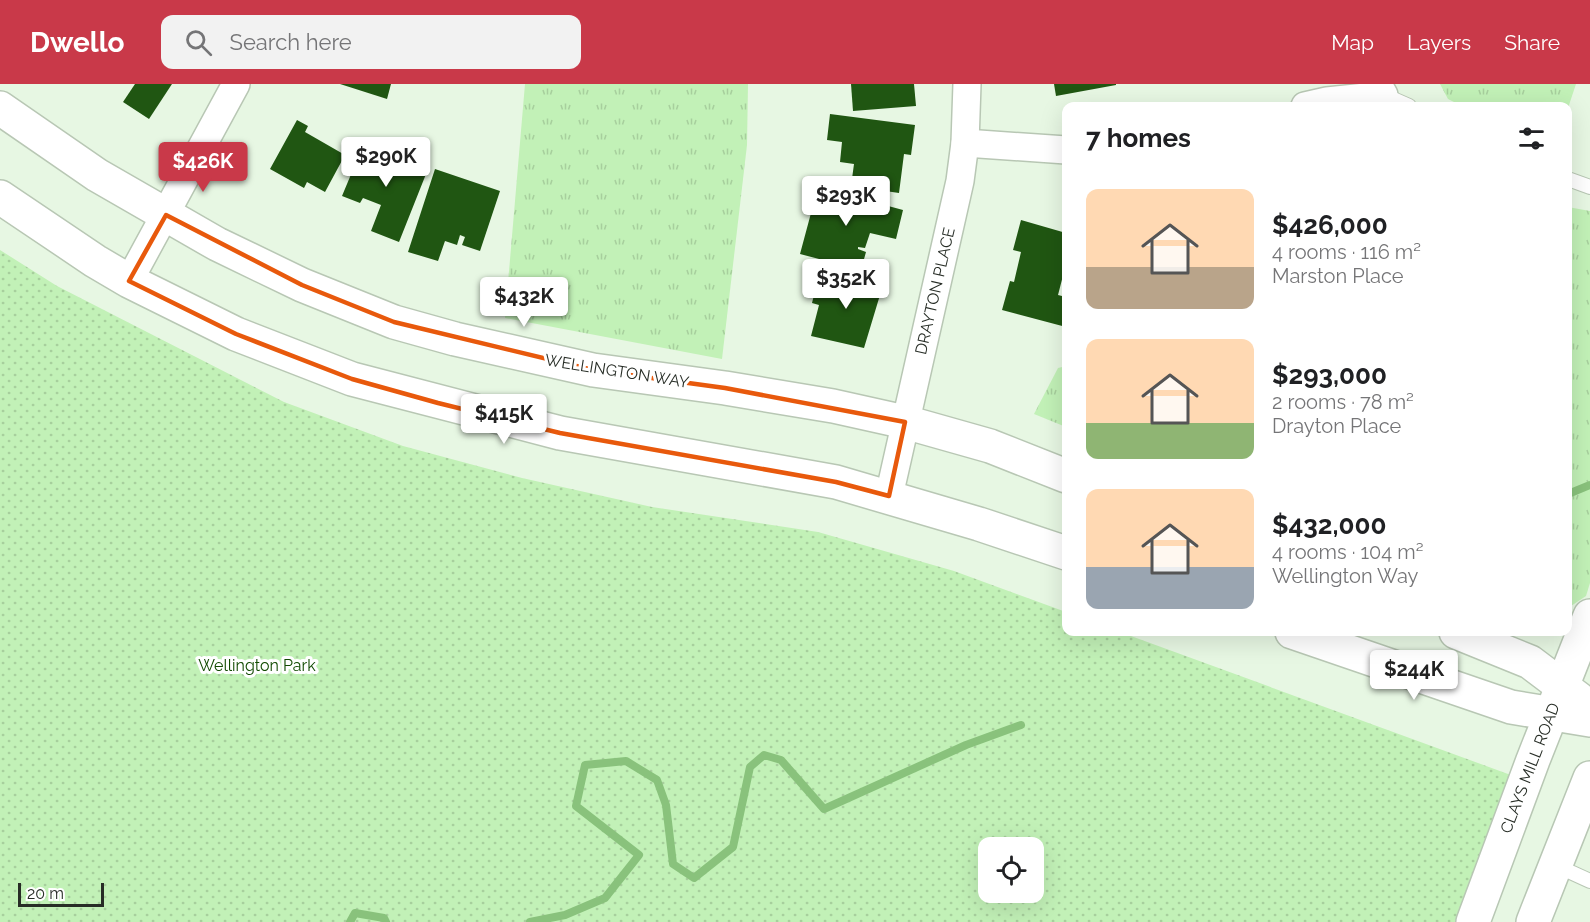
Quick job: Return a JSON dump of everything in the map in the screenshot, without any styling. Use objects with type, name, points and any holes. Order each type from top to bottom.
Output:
[{"type":"main road","name":"WELLINGTON WAY","points":[[0,108],[97,175],[217,244],[302,285],[394,322],[455,339],[593,370],[725,388],[833,406],[905,422],[990,446],[1062,474]]},
{"type":"main road","points":[[0,197],[129,281],[236,334],[352,379],[560,433],[836,482],[890,496],[1062,552]]},
{"type":"main road","name":"CLAYS MILL ROAD","points":[[1473,922],[1590,615]]},
{"type":"main road","points":[[1304,636],[1511,707],[1556,700],[1590,707]]},
{"type":"main road","points":[[1466,636],[1530,662],[1556,700],[1590,720]]},
{"type":"main road","points":[[1533,922],[1590,778]]},
{"type":"street","points":[[129,281],[236,84]]},
{"type":"street","name":"DRAYTON PLACE","points":[[890,496],[960,181],[965,143],[967,84]]},
{"type":"street","points":[[1323,102],[1381,89]]},
{"type":"street","points":[[965,143],[1062,150]]},
{"type":"lane","points":[[1381,89],[1402,102]]},
{"type":"lane","points":[[1572,180],[1590,187]]},
{"type":"lane","points":[[1555,865],[1590,880]]},
{"type":"highlighted area","points":[[166,215],[302,285],[394,322],[593,370],[725,388],[905,422],[889,496],[836,482],[560,433],[438,403],[352,379],[236,334],[129,281]]},
{"type":"green space","points":[[525,84],[748,84],[747,145],[722,359],[505,318]]},
{"type":"green space","points":[[1440,84],[1576,84],[1570,102],[1454,102],[1448,99]]},
{"type":"green space","points":[[1572,208],[1590,211],[1590,583],[1586,596],[1572,605]]},
{"type":"green space","name":"Wellington Park","points":[[0,250],[57,286],[284,402],[403,446],[522,478],[652,507],[818,532],[954,571],[1062,611],[1062,636],[1131,636],[1519,778],[1467,922],[0,922]]},
{"type":"green space","points":[[1062,367],[1062,425],[1034,414],[1058,368]]},
{"type":"building","points":[[135,84],[172,84],[149,119],[123,102]]},
{"type":"building","points":[[340,84],[391,84],[387,99]]},
{"type":"building","points":[[851,84],[914,84],[916,106],[853,111]]},
{"type":"building","points":[[1054,84],[1116,84],[1116,85],[1056,96]]},
{"type":"building","points":[[830,114],[915,125],[911,155],[904,154],[899,193],[851,186],[854,164],[840,162],[842,142],[827,140]]},
{"type":"building","points":[[297,120],[308,126],[305,132],[345,155],[325,192],[307,182],[304,188],[270,169]]},
{"type":"building","points":[[383,141],[402,149],[397,161],[426,174],[399,242],[371,231],[381,205],[363,198],[360,203],[342,196],[362,148],[378,154]]},
{"type":"building","points":[[435,169],[500,191],[480,251],[462,245],[465,237],[460,235],[457,245],[445,241],[438,261],[408,252]]},
{"type":"building","points":[[818,187],[903,210],[896,239],[870,233],[865,248],[858,247],[866,252],[861,270],[800,254]]},
{"type":"building","points":[[1021,220],[1062,232],[1062,280],[1058,295],[1062,296],[1062,326],[1002,310],[1010,281],[1014,282],[1021,252],[1013,250]]},
{"type":"building","points":[[826,275],[845,280],[847,275],[883,285],[864,348],[811,336],[819,305],[812,303],[816,287],[823,289]]},
{"type":"waterway","points":[[1572,492],[1590,485]]},
{"type":"waterway","points":[[530,922],[565,915],[605,898],[639,855],[576,806],[585,765],[626,761],[657,780],[666,805],[673,864],[694,878],[733,847],[750,767],[764,755],[781,760],[824,809],[966,745],[1021,725]]},
{"type":"waterway","points":[[350,922],[355,913],[384,918],[386,922]]}]
